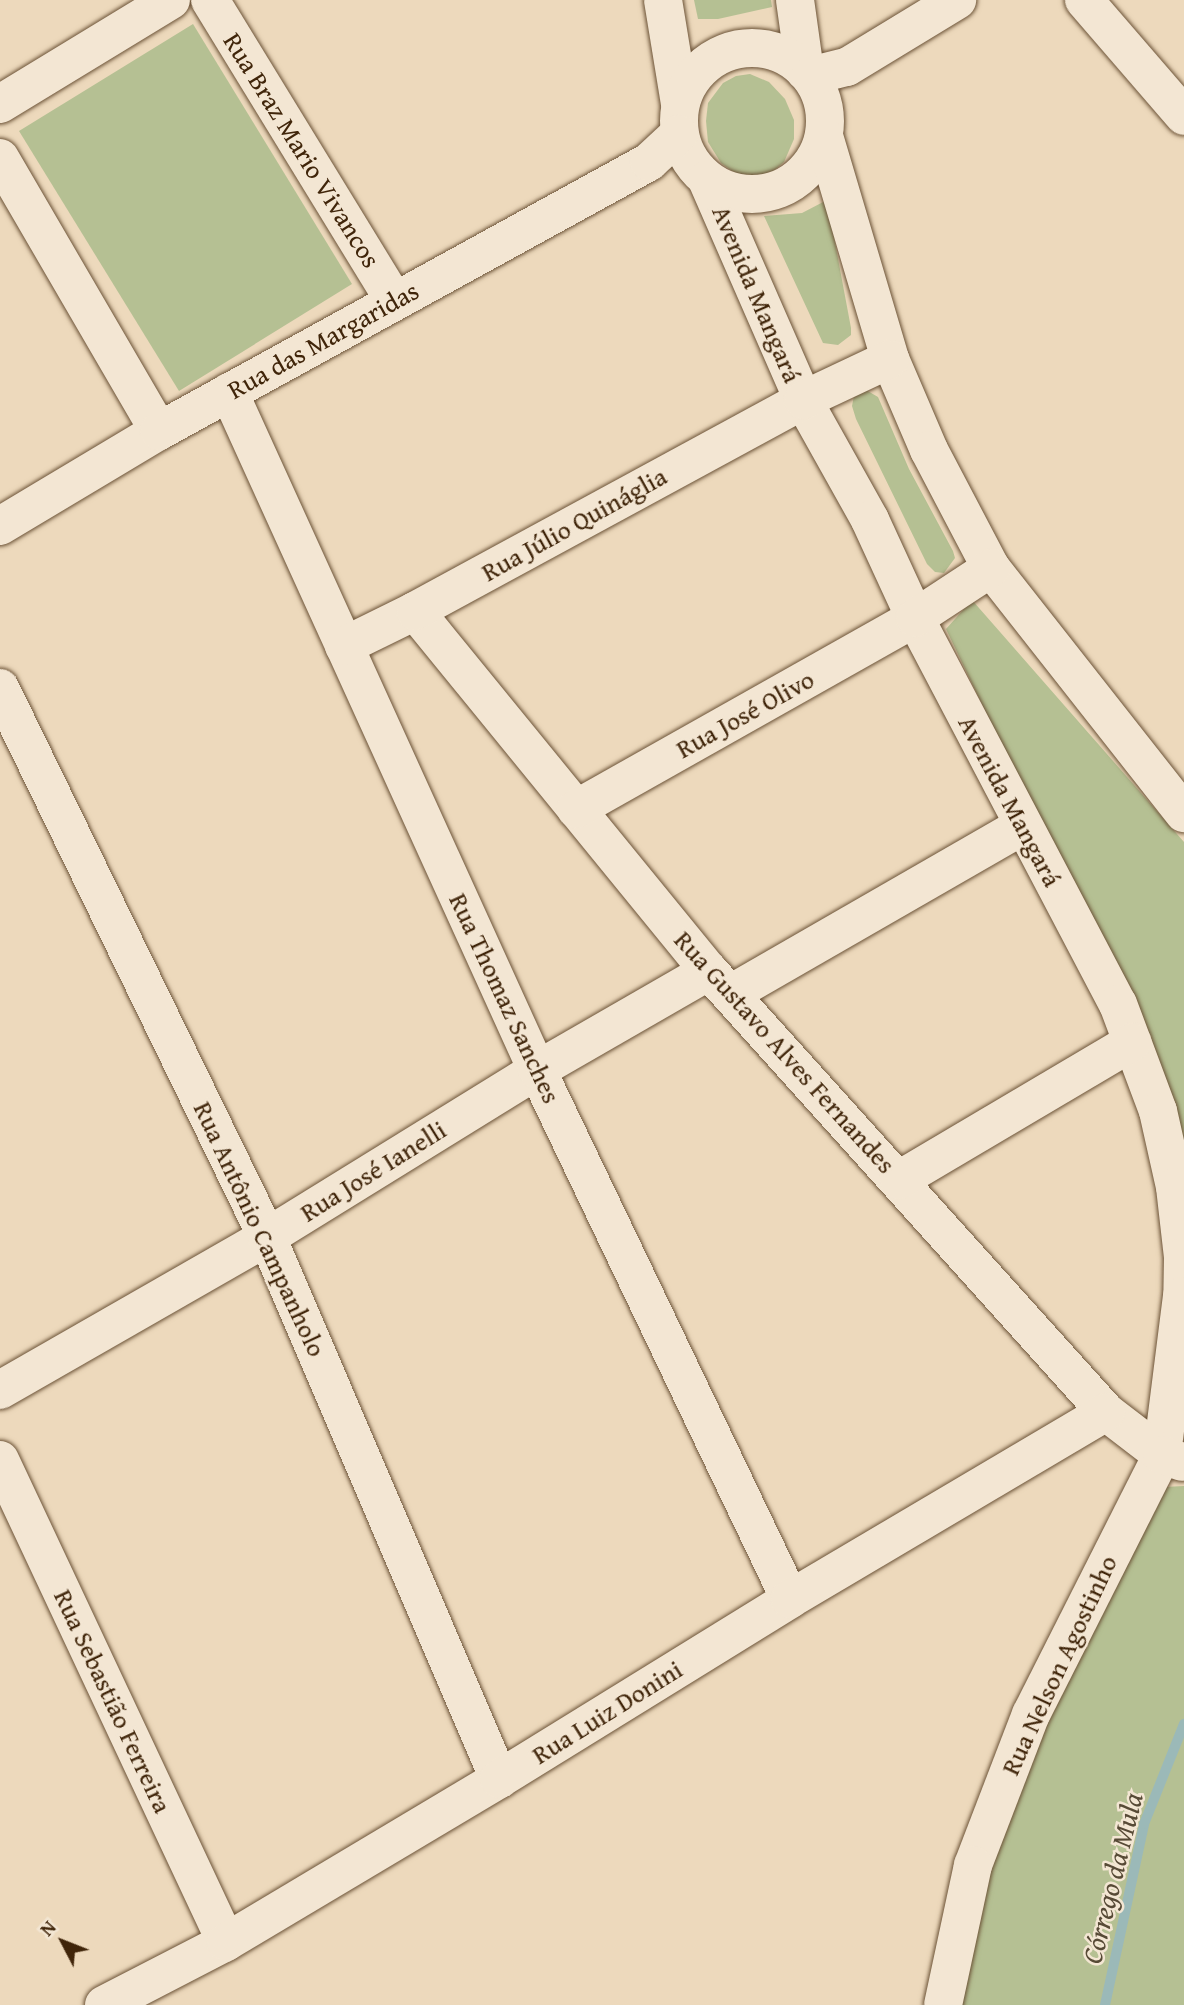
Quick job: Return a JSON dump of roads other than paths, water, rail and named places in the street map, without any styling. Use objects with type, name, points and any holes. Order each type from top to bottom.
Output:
[{"type":"street","points":[[0,104],[171,0]]},
{"type":"street","name":"Rua Braz Mario Vivancos","points":[[210,0],[394,300]]},
{"type":"street","name":"Avenida Mangará","points":[[663,0],[690,146],[803,400],[870,520],[915,618],[1118,1004],[1158,1111],[1175,1187],[1183,1257],[1173,1459]]},
{"type":"street","points":[[795,0],[824,136],[890,359],[929,450],[991,568],[1184,813]]},
{"type":"street","points":[[812,81],[847,67],[957,0]]},
{"type":"street","points":[[1084,0],[1184,117]]},
{"type":"street","points":[[812,81],[790,58],[772,50],[733,50],[699,70],[687,86],[690,146],[726,190],[746,194],[767,193],[787,185],[804,172],[817,155],[824,136]]},
{"type":"street","name":"Rua das Margaridas","points":[[0,526],[159,431],[394,300],[649,162],[690,146]]},
{"type":"street","points":[[0,158],[159,431]]},
{"type":"street","name":"Rua Júlio Quináglia","points":[[344,646],[415,611],[803,400],[890,359]]},
{"type":"street","name":"Rua Thomaz Sanches","points":[[229,392],[537,1070],[790,1599]]},
{"type":"street","name":"Rua José Olivo","points":[[576,809],[915,618],[991,568]]},
{"type":"street","name":"Rua Gustavo Alves Fernandes","points":[[415,611],[720,982],[1106,1412],[1173,1459]]},
{"type":"street","name":"Rua Antônio Campanholo","points":[[0,688],[267,1237],[499,1779]]},
{"type":"street","name":"Rua José Ianelli","points":[[0,1390],[267,1237],[537,1070],[720,982],[1023,826]]},
{"type":"street","points":[[899,1180],[1132,1042]]},
{"type":"street","name":"Rua Luiz Donini","points":[[104,2005],[226,1942],[499,1779],[790,1599],[1106,1412]]},
{"type":"street","name":"Rua Nelson Agostinho","points":[[943,2005],[973,1865],[1031,1714],[1173,1459]]},
{"type":"street","name":"Rua Sebastião Ferreira","points":[[0,1460],[226,1942]]},
{"type":"waterway","name":"Córrego da Mula","points":[[1105,2005],[1144,1824],[1184,1724]]}]
